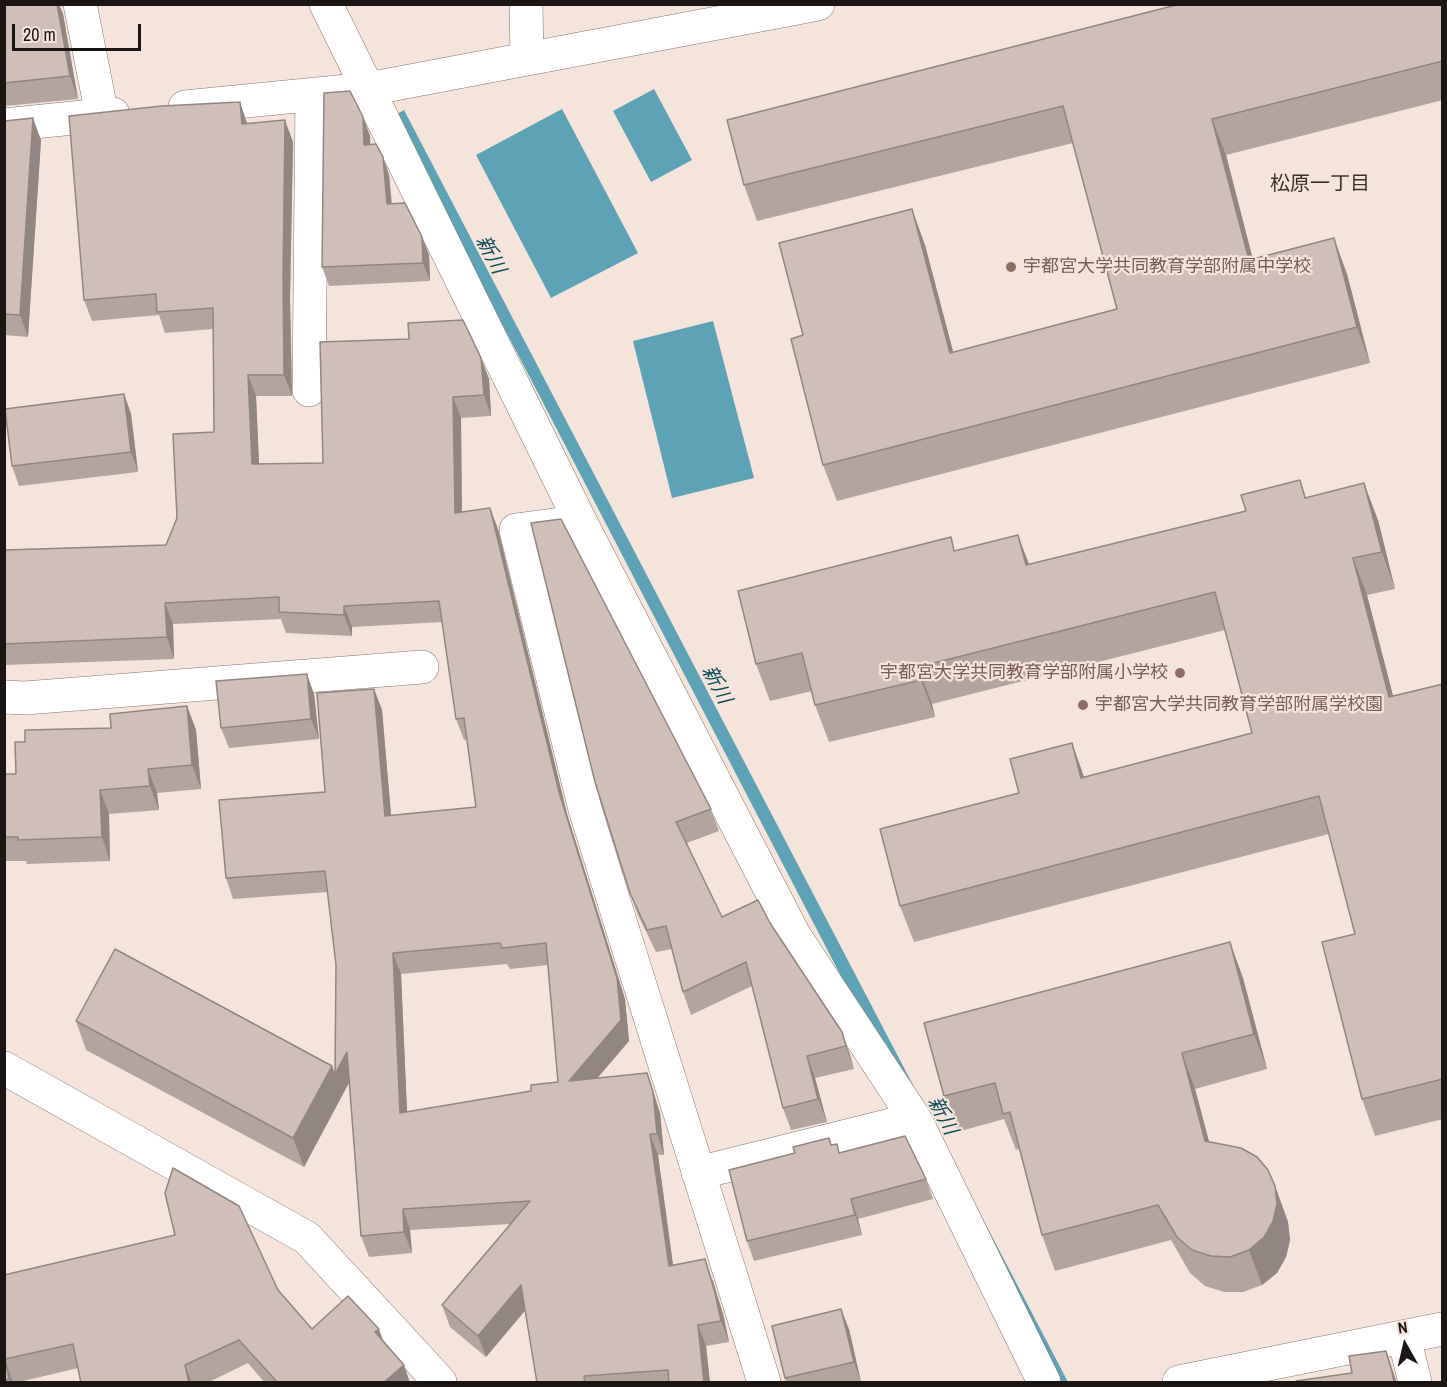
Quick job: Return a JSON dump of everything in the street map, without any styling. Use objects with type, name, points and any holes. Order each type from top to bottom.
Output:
[{"type":"street","points":[[80,4],[102,115]]},
{"type":"street","points":[[326,4],[580,521],[795,935],[915,1119],[1044,1383]]},
{"type":"street","points":[[526,4],[527,59]]},
{"type":"street","points":[[4,125],[368,89],[818,4]]},
{"type":"street","points":[[309,390],[312,94]]},
{"type":"street","points":[[580,521],[516,530],[585,808],[764,1383]]},
{"type":"street","points":[[4,698],[422,667]]},
{"type":"street","points":[[4,1068],[307,1238],[440,1383]]},
{"type":"street","points":[[698,1173],[915,1119]]},
{"type":"street","points":[[1179,1383],[1443,1329]]},
{"type":"street","points":[[1404,1338],[1415,1383]]},
{"type":"water","points":[[654,89],[692,160],[651,182],[613,111]]},
{"type":"water","points":[[562,109],[638,253],[551,298],[476,155]]},
{"type":"water","points":[[404,110],[1068,1382],[1052,1382],[394,116]]},
{"type":"water","points":[[713,321],[754,478],[672,498],[633,341]]},
{"type":"building","points":[[4,4],[57,4],[70,76],[4,83]]},
{"type":"building","points":[[1180,4],[1443,4],[1443,61],[1212,119],[1249,260],[1334,238],[1357,327],[823,465],[791,339],[803,335],[779,243],[912,209],[950,353],[1117,309],[1063,106],[744,185],[727,120]]},
{"type":"building","points":[[350,91],[363,117],[364,145],[376,144],[383,157],[387,204],[405,203],[422,237],[423,263],[322,267],[324,93]]},
{"type":"building","points":[[240,102],[242,124],[285,120],[284,375],[248,375],[252,464],[323,463],[320,342],[409,339],[408,323],[463,320],[481,358],[484,395],[453,397],[455,513],[490,508],[559,792],[617,978],[621,1020],[569,1081],[647,1073],[653,1092],[657,1134],[650,1134],[669,1266],[705,1259],[721,1321],[698,1325],[704,1383],[669,1383],[668,1370],[584,1376],[585,1383],[537,1383],[521,1285],[478,1336],[442,1305],[530,1201],[403,1209],[404,1232],[361,1236],[347,1052],[335,1074],[336,965],[325,871],[226,878],[219,800],[325,792],[317,693],[374,689],[385,816],[476,807],[464,718],[456,719],[439,601],[344,606],[344,615],[279,612],[279,597],[165,603],[167,637],[4,644],[4,550],[166,545],[177,518],[173,434],[214,432],[213,308],[157,312],[156,294],[84,300],[69,116],[162,106]],"holes":[[[500,943],[502,948],[546,943],[558,1082],[531,1085],[531,1091],[400,1113],[393,953]]]},
{"type":"building","points":[[33,118],[20,315],[4,314],[4,121]]},
{"type":"building","points":[[124,394],[131,452],[12,466],[5,409]]},
{"type":"building","points":[[1300,480],[1305,498],[1364,483],[1382,552],[1353,558],[1389,697],[1443,684],[1443,1079],[1362,1099],[1322,942],[1355,934],[1319,796],[900,906],[880,829],[1019,793],[1010,759],[1072,743],[1081,778],[1252,733],[1215,592],[918,667],[921,680],[815,705],[802,653],[756,664],[738,591],[951,537],[954,551],[1018,535],[1026,565],[1246,511],[1241,495]]},
{"type":"building","points":[[561,519],[711,809],[676,822],[722,917],[758,900],[770,923],[842,1032],[846,1046],[807,1056],[818,1099],[783,1108],[746,962],[683,992],[666,926],[647,930],[630,893],[595,782],[531,523]]},
{"type":"building","points":[[307,674],[311,719],[221,728],[216,681]]},
{"type":"building","points":[[187,706],[192,765],[148,769],[150,786],[100,790],[102,837],[18,840],[18,837],[4,837],[4,774],[16,774],[15,742],[25,742],[25,730],[111,728],[110,714]]},
{"type":"building","points":[[1230,942],[1254,1034],[1182,1053],[1205,1141],[1241,1148],[1257,1157],[1268,1170],[1275,1186],[1277,1204],[1273,1221],[1264,1237],[1249,1250],[1230,1257],[1211,1256],[1192,1250],[1177,1237],[1158,1205],[1042,1235],[1010,1112],[1003,1114],[995,1083],[944,1096],[924,1023]]},
{"type":"building","points":[[115,949],[332,1066],[293,1138],[76,1021]]},
{"type":"building","points":[[905,1136],[926,1179],[851,1199],[855,1215],[747,1241],[729,1170],[795,1153],[793,1147],[829,1138],[831,1145],[837,1144],[839,1153]]},
{"type":"building","points":[[173,1168],[239,1206],[278,1290],[312,1329],[348,1296],[379,1329],[375,1332],[404,1365],[383,1383],[278,1383],[239,1340],[185,1365],[189,1383],[81,1383],[73,1344],[5,1359],[9,1379],[4,1380],[4,1275],[175,1235],[165,1193]]},
{"type":"building","points":[[841,1309],[854,1362],[785,1378],[772,1326]]},
{"type":"building","points":[[1386,1351],[1394,1383],[1296,1383],[1296,1381],[1352,1373],[1349,1356]]},
{"type":"place","name":"宇都宮大学共同教育学部附属中学校","points":[[1011,267]]},
{"type":"place","name":"宇都宮大学共同教育学部附属小学校","points":[[1180,673]]},
{"type":"place","name":"宇都宮大学共同教育学部附属学校園","points":[[1083,705]]},
{"type":"district","name":"松原一丁目","points":[[1320,185]]},
{"type":"water label","name":"新川","points":[[490,255]]},
{"type":"water label","name":"新川","points":[[716,685]]},
{"type":"water label","name":"新川","points":[[942,1116]]}]
